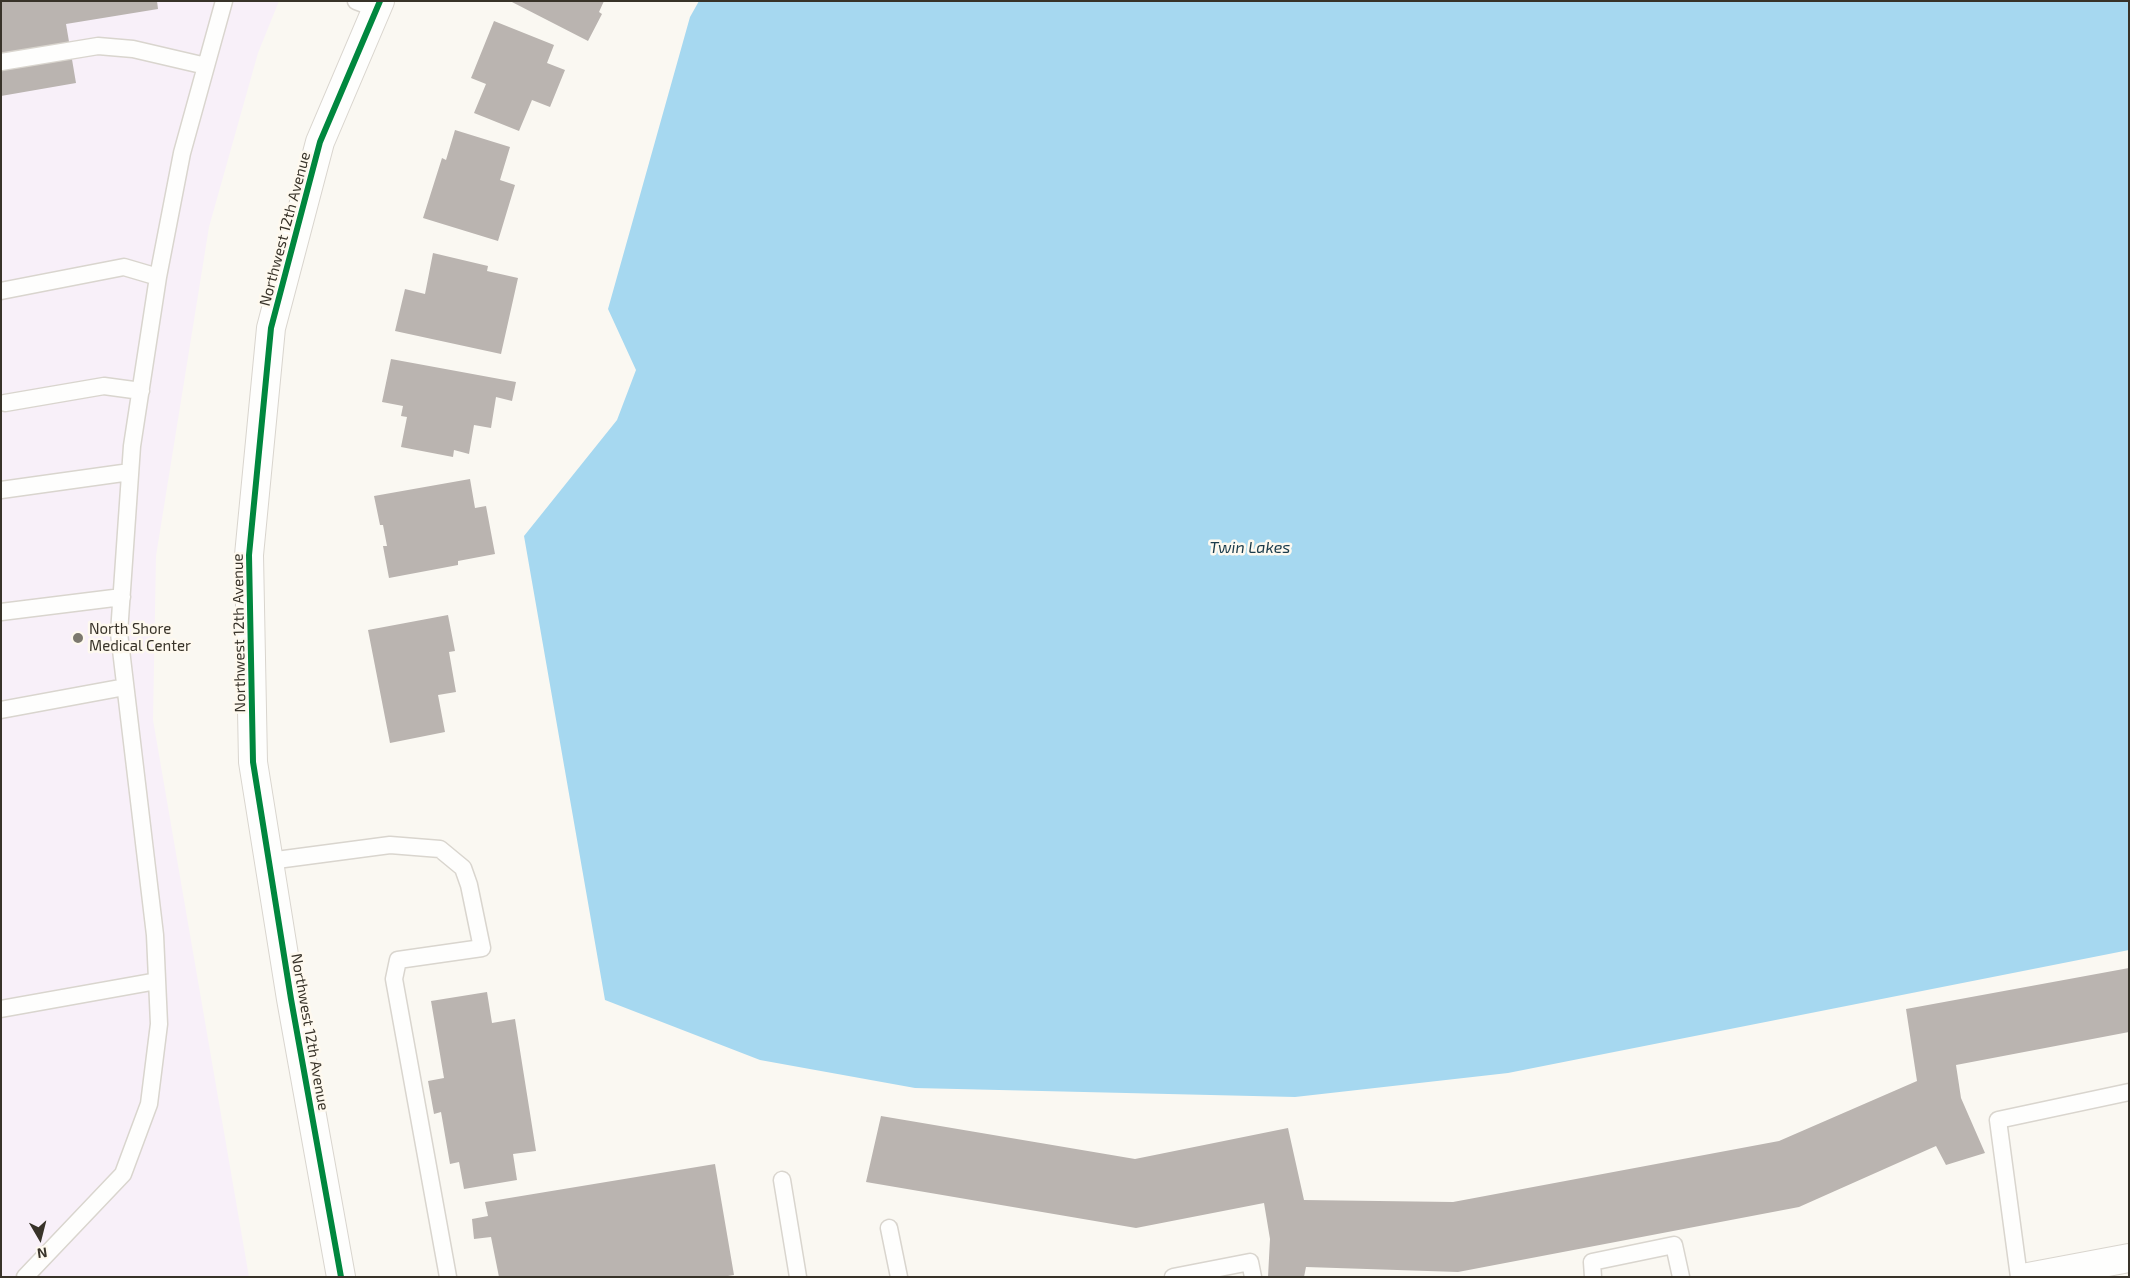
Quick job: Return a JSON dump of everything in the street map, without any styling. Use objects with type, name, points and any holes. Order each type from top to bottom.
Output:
[{"type":"street","name":"Northwest 12th Avenue","points":[[341,1277],[291,999],[253,762],[250,556],[272,328],[320,142],[371,4]]},
{"type":"street","points":[[2042,1275],[2129,1258]]},
{"type":"lane","points":[[25,1277],[123,1174],[149,1104],[159,1024],[155,935],[118,633],[132,446],[158,277],[182,153],[224,1]]},
{"type":"lane","points":[[1,62],[98,46],[134,48],[206,66]]},
{"type":"lane","points":[[1,291],[124,267],[158,277]]},
{"type":"lane","points":[[5,403],[104,386],[141,391]]},
{"type":"lane","points":[[1,490],[130,472]]},
{"type":"lane","points":[[1,612],[122,597]]},
{"type":"lane","points":[[1,710],[125,687]]},
{"type":"lane","points":[[269,861],[390,845],[440,849],[463,868],[470,885],[482,948],[398,960],[394,979],[448,1277]]},
{"type":"lane","points":[[1,1009],[157,982]]},
{"type":"lane","points":[[2019,1277],[1998,1120],[2129,1092]]},
{"type":"lane","points":[[782,1180],[798,1277]]},
{"type":"lane","points":[[889,1228],[899,1277]]},
{"type":"lane","points":[[1594,1277],[1592,1262],[1674,1245],[1681,1277]]},
{"type":"lane","points":[[1173,1277],[1250,1262],[1253,1277]]},
{"type":"shaded area","name":"North Shore Medical Center","points":[[1,1],[279,1],[258,53],[209,227],[156,556],[153,720],[249,1277],[1,1277]]},
{"type":"water","name":"Twin Lakes","points":[[699,1],[2129,1],[2129,950],[1508,1073],[1295,1097],[915,1088],[760,1060],[605,1000],[524,536],[617,420],[636,370],[608,309],[690,17]]},
{"type":"building","points":[[1,1],[157,1],[158,9],[66,24],[76,83],[1,96]]},
{"type":"building","points":[[510,1],[604,1],[599,12],[602,14],[588,41]]},
{"type":"building","points":[[494,21],[554,45],[547,63],[565,70],[550,107],[532,100],[519,131],[474,113],[486,84],[471,78]]},
{"type":"building","points":[[455,130],[510,147],[500,180],[515,185],[498,241],[423,218],[442,158],[446,160]]},
{"type":"building","points":[[433,253],[488,266],[487,271],[518,278],[501,354],[395,331],[405,289],[425,294]]},
{"type":"building","points":[[391,359],[516,382],[512,401],[496,397],[491,428],[474,425],[469,454],[454,450],[453,457],[401,447],[407,417],[401,416],[403,406],[382,402]]},
{"type":"building","points":[[470,479],[475,508],[486,506],[495,554],[458,561],[458,565],[389,578],[383,546],[387,546],[374,496]]},
{"type":"building","points":[[448,615],[455,651],[449,652],[456,692],[438,695],[445,732],[390,743],[368,630]]},
{"type":"building","points":[[2129,968],[2129,1032],[1956,1065],[1961,1098],[1985,1153],[1946,1165],[1936,1146],[1799,1207],[1458,1272],[1306,1267],[1304,1277],[1268,1277],[1270,1239],[1264,1203],[1136,1228],[866,1182],[881,1116],[1135,1159],[1288,1128],[1304,1200],[1453,1202],[1779,1141],[1917,1081],[1906,1009]]},
{"type":"building","points":[[487,992],[492,1023],[515,1019],[536,1151],[513,1154],[517,1180],[464,1189],[459,1162],[450,1164],[441,1112],[434,1114],[428,1081],[444,1078],[431,1001]]},
{"type":"building","points":[[715,1164],[734,1275],[722,1277],[499,1277],[491,1237],[474,1239],[472,1219],[488,1216],[485,1202]]},
{"type":"cycle path","points":[[341,1277],[291,999],[253,762],[249,555],[271,328],[320,142],[380,1]]},
{"type":"place","name":"North Shore Medical Center","points":[[78,638]]}]
